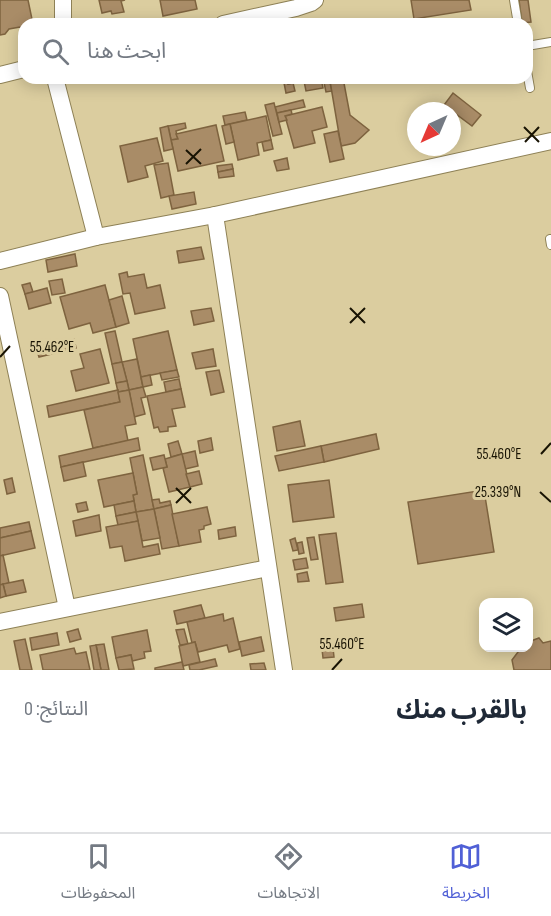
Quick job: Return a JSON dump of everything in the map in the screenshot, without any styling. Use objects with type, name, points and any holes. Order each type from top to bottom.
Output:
[{"type":"street","points":[[63,0],[63,18]]},
{"type":"street","points":[[250,18],[296,8],[315,0]]},
{"type":"street","points":[[0,75],[18,70]]},
{"type":"street","points":[[57,84],[96,237]]},
{"type":"street","points":[[0,261],[96,237],[215,215],[551,141]]},
{"type":"street","points":[[215,215],[284,670]]},
{"type":"street","points":[[0,296],[67,608]]},
{"type":"street","points":[[0,622],[268,568]]},
{"type":"lane","points":[[514,0],[517,18]]},
{"type":"lane","points":[[533,45],[551,42]]},
{"type":"lane","points":[[529,84],[530,88]]},
{"type":"building","points":[[0,0],[28,0],[32,18],[18,18],[18,27],[9,29],[5,34],[0,35]]},
{"type":"building","points":[[99,0],[125,0],[121,1],[124,12],[102,13]]},
{"type":"building","points":[[160,0],[195,0],[197,9],[163,16]]},
{"type":"building","points":[[411,0],[469,0],[471,10],[414,18]]},
{"type":"building","points":[[519,0],[528,0],[530,18],[521,18]]},
{"type":"building","points":[[284,84],[293,84],[295,91],[286,93]]},
{"type":"building","points":[[305,84],[322,84],[323,88],[306,91]]},
{"type":"building","points":[[324,84],[330,84],[332,91],[326,92]]},
{"type":"building","points":[[331,84],[344,84],[350,115],[369,130],[355,143],[341,146]]},
{"type":"building","points":[[453,93],[481,115],[472,126],[461,118],[461,102],[446,102]]},
{"type":"building","points":[[303,100],[305,107],[277,113],[275,107]]},
{"type":"building","points":[[274,103],[282,134],[273,136],[265,105]]},
{"type":"building","points":[[322,107],[327,127],[312,131],[315,143],[294,148],[285,116]]},
{"type":"building","points":[[291,110],[292,114],[285,116],[287,120],[279,122],[277,113]]},
{"type":"building","points":[[245,112],[247,120],[225,125],[223,116]]},
{"type":"building","points":[[266,116],[271,140],[257,143],[259,155],[238,160],[230,124]]},
{"type":"building","points":[[185,123],[186,128],[176,131],[178,139],[171,140],[168,126]]},
{"type":"building","points":[[230,124],[234,142],[226,144],[222,126]]},
{"type":"building","points":[[216,125],[224,161],[178,171],[171,140],[178,139],[176,134]]},
{"type":"building","points":[[168,126],[173,149],[164,151],[160,128]]},
{"type":"building","points":[[338,131],[344,159],[330,162],[324,134]]},
{"type":"building","points":[[157,138],[163,161],[145,166],[148,177],[128,182],[120,146]]},
{"type":"building","points":[[271,140],[273,149],[264,151],[262,142]]},
{"type":"building","points":[[287,158],[289,169],[277,171],[274,161]]},
{"type":"building","points":[[168,163],[174,195],[161,198],[154,165]]},
{"type":"building","points":[[232,164],[233,169],[218,172],[217,166]]},
{"type":"building","points":[[233,169],[234,176],[219,178],[218,172]]},
{"type":"building","points":[[194,192],[196,204],[172,209],[169,196]]},
{"type":"building","points":[[201,247],[204,259],[179,263],[177,251]]},
{"type":"building","points":[[75,254],[77,266],[48,272],[46,260]]},
{"type":"building","points":[[127,272],[128,277],[144,274],[147,288],[160,285],[165,308],[135,314],[130,293],[123,294],[119,274]]},
{"type":"building","points":[[62,279],[65,293],[52,295],[49,281]]},
{"type":"building","points":[[30,283],[33,292],[25,294],[22,285]]},
{"type":"building","points":[[105,285],[116,327],[93,333],[90,323],[69,329],[60,297]]},
{"type":"building","points":[[47,288],[51,303],[29,309],[25,294]]},
{"type":"building","points":[[122,296],[129,323],[116,327],[109,300]]},
{"type":"building","points":[[211,308],[214,321],[194,325],[191,311]]},
{"type":"building","points":[[115,331],[122,362],[112,364],[105,333]]},
{"type":"building","points":[[168,331],[177,370],[141,377],[133,339]]},
{"type":"building","points":[[74,339],[76,348],[39,357],[36,347]]},
{"type":"building","points":[[100,349],[109,383],[76,391],[71,371],[84,368],[80,354]]},
{"type":"building","points":[[213,349],[216,366],[196,369],[192,353]]},
{"type":"building","points":[[137,359],[143,387],[129,390],[122,362]]},
{"type":"building","points":[[122,362],[127,381],[116,383],[112,364]]},
{"type":"building","points":[[177,370],[179,377],[162,380],[160,373]]},
{"type":"building","points":[[219,370],[224,392],[211,395],[206,372]]},
{"type":"building","points":[[150,375],[152,385],[143,387],[141,377]]},
{"type":"building","points":[[179,379],[181,389],[166,392],[164,382]]},
{"type":"building","points":[[127,381],[129,390],[118,392],[116,383]]},
{"type":"building","points":[[143,387],[146,397],[141,398],[145,414],[134,417],[129,390]]},
{"type":"building","points":[[181,389],[185,407],[172,409],[176,426],[168,427],[168,431],[160,432],[158,427],[154,428],[147,396]]},
{"type":"building","points":[[118,390],[120,402],[49,417],[47,406]]},
{"type":"building","points":[[129,390],[136,424],[125,426],[128,441],[93,448],[84,410],[120,402],[118,392]]},
{"type":"building","points":[[300,421],[305,446],[277,451],[273,427]]},
{"type":"building","points":[[376,434],[379,449],[324,462],[321,446]]},
{"type":"building","points":[[138,438],[140,450],[61,467],[59,456]]},
{"type":"building","points":[[211,438],[213,450],[200,453],[198,441]]},
{"type":"building","points":[[178,441],[182,454],[171,457],[168,444]]},
{"type":"building","points":[[321,446],[324,462],[279,471],[275,456]]},
{"type":"building","points":[[195,451],[198,466],[185,469],[182,454]]},
{"type":"building","points":[[182,454],[190,487],[169,492],[163,468],[167,467],[165,459]]},
{"type":"building","points":[[143,455],[154,509],[136,512],[133,495],[137,494],[130,458]]},
{"type":"building","points":[[164,455],[167,467],[153,470],[150,458]]},
{"type":"building","points":[[83,462],[86,476],[64,481],[61,467]]},
{"type":"building","points":[[199,471],[202,484],[190,487],[186,474]]},
{"type":"building","points":[[133,473],[137,494],[133,495],[134,501],[104,507],[98,480]]},
{"type":"building","points":[[12,478],[15,492],[7,494],[4,480]]},
{"type":"building","points":[[329,480],[334,517],[293,522],[288,485]]},
{"type":"building","points":[[484,490],[494,552],[418,564],[408,502]]},
{"type":"building","points":[[159,499],[160,503],[170,501],[171,505],[154,509],[152,500]]},
{"type":"building","points":[[134,501],[136,512],[116,516],[114,505]]},
{"type":"building","points":[[86,502],[88,510],[78,512],[76,504]]},
{"type":"building","points":[[171,505],[179,546],[162,549],[154,509]]},
{"type":"building","points":[[207,507],[211,524],[199,530],[201,542],[179,546],[172,514]]},
{"type":"building","points":[[154,509],[160,538],[142,541],[136,512]]},
{"type":"building","points":[[136,512],[138,521],[118,525],[116,516]]},
{"type":"building","points":[[99,515],[101,531],[76,536],[73,521]]},
{"type":"building","points":[[138,521],[143,547],[158,544],[160,554],[125,561],[122,546],[110,548],[106,527]]},
{"type":"building","points":[[29,522],[31,531],[0,538],[0,528]]},
{"type":"building","points":[[235,527],[236,536],[219,539],[218,530]]},
{"type":"building","points":[[31,531],[35,548],[0,556],[0,538]]},
{"type":"building","points":[[336,533],[343,582],[326,584],[319,535]]},
{"type":"building","points":[[314,537],[318,559],[311,560],[307,538]]},
{"type":"building","points":[[295,538],[298,550],[293,551],[290,540]]},
{"type":"building","points":[[302,542],[304,553],[299,554],[297,543]]},
{"type":"building","points":[[3,555],[9,583],[0,585],[0,556]]},
{"type":"building","points":[[306,558],[308,568],[295,570],[293,560]]},
{"type":"building","points":[[307,572],[309,581],[298,582],[297,574]]},
{"type":"building","points":[[23,580],[26,592],[6,596],[3,584]]},
{"type":"building","points":[[3,584],[6,596],[0,598],[0,585]]},
{"type":"building","points":[[362,604],[364,617],[336,621],[334,608]]},
{"type":"building","points":[[201,605],[205,618],[177,624],[174,611]]},
{"type":"building","points":[[223,614],[224,621],[233,618],[240,649],[229,652],[227,645],[198,652],[195,642],[192,643],[187,622]]},
{"type":"building","points":[[78,629],[81,639],[70,642],[67,632]]},
{"type":"building","points":[[184,629],[188,644],[180,645],[176,630]]},
{"type":"building","points":[[147,630],[151,651],[144,652],[145,658],[132,661],[131,655],[116,658],[112,637]]},
{"type":"building","points":[[57,633],[59,645],[32,650],[30,638]]},
{"type":"building","points":[[261,637],[264,651],[242,656],[239,642]]},
{"type":"building","points":[[539,638],[543,643],[551,641],[551,670],[514,670],[512,660],[518,652],[533,652],[533,640]]},
{"type":"building","points":[[25,639],[32,670],[20,670],[14,641]]},
{"type":"building","points":[[195,642],[200,662],[183,666],[179,646]]},
{"type":"building","points":[[104,644],[109,670],[101,670],[96,645]]},
{"type":"building","points":[[96,645],[101,670],[94,670],[90,646]]},
{"type":"building","points":[[74,648],[76,654],[86,652],[90,670],[43,670],[40,655]]},
{"type":"building","points":[[333,648],[334,657],[323,658],[322,649]]},
{"type":"building","points":[[131,655],[134,669],[119,670],[116,658]]},
{"type":"building","points":[[215,659],[217,666],[190,670],[189,665]]},
{"type":"building","points":[[182,662],[184,670],[155,670],[155,668]]},
{"type":"building","points":[[264,663],[266,670],[251,670],[250,664]]}]
